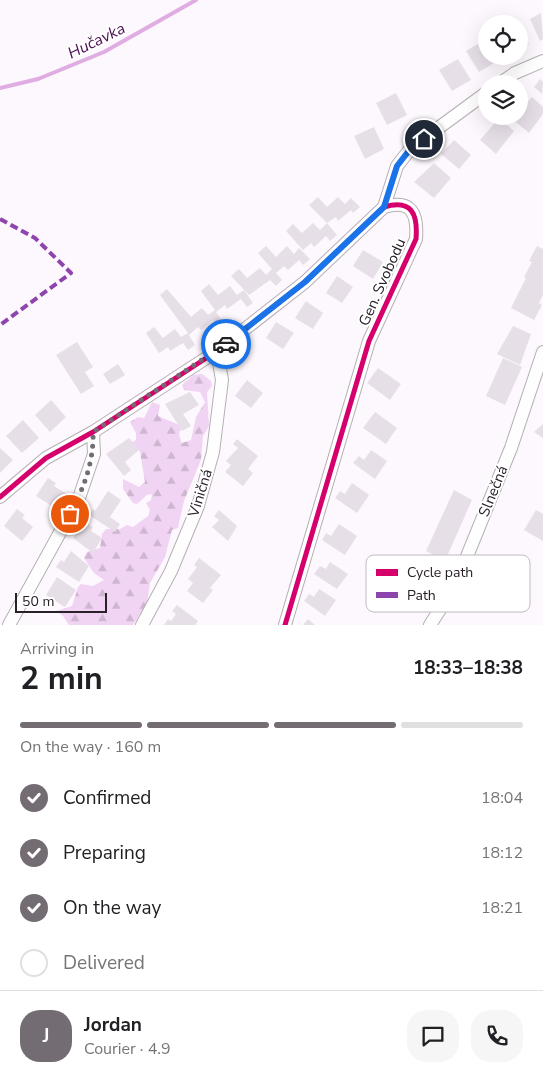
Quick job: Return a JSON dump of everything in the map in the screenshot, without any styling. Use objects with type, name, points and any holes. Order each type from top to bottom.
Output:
[{"type":"street","points":[[512,75],[543,61]]},
{"type":"street","points":[[0,497],[46,458],[93,432],[217,351],[305,282],[384,207],[397,166],[411,148],[478,99]]},
{"type":"street","name":"Gen. Svobodu","points":[[286,625],[369,341],[416,239],[418,222],[409,208],[396,203],[384,207]]},
{"type":"street","name":"Viničná","points":[[142,625],[171,571],[198,506],[213,452],[222,380],[217,351]]},
{"type":"street","name":"Slnečná","points":[[468,555],[511,448],[543,352]]},
{"type":"street","points":[[9,625],[79,498],[94,454],[93,432]]},
{"type":"street","name":"Slnečná","points":[[430,625],[438,612]]},
{"type":"green space","points":[[202,374],[211,381],[212,386],[207,392],[209,426],[203,436],[201,460],[184,501],[178,528],[172,530],[165,557],[150,583],[147,603],[133,625],[69,625],[63,616],[56,611],[72,606],[78,587],[81,584],[93,586],[104,580],[94,573],[84,558],[87,552],[100,548],[102,534],[106,529],[120,529],[127,525],[133,527],[148,516],[150,510],[146,503],[151,500],[152,494],[147,495],[137,504],[133,503],[123,489],[123,479],[139,487],[145,482],[140,452],[132,442],[136,440],[136,433],[130,422],[138,417],[144,418],[152,402],[160,405],[158,416],[182,426],[179,435],[182,443],[191,440],[196,417],[205,402],[200,392],[184,390],[182,385],[193,375]]},
{"type":"building","points":[[541,13],[543,39],[540,41],[530,19]]},
{"type":"building","points":[[478,44],[478,65],[491,65],[479,72],[466,51]]},
{"type":"building","points":[[458,59],[471,80],[452,91],[439,70]]},
{"type":"building","points":[[540,79],[543,82],[542,94],[534,87]]},
{"type":"building","points":[[396,93],[407,115],[387,125],[376,103]]},
{"type":"building","points":[[532,97],[543,107],[543,114],[529,133],[519,125],[528,125],[528,102]]},
{"type":"building","points":[[493,125],[507,125],[514,131],[496,154],[480,140]]},
{"type":"building","points":[[374,127],[384,149],[365,159],[354,136]]},
{"type":"building","points":[[454,140],[471,155],[459,169],[441,154]]},
{"type":"building","points":[[434,163],[451,178],[434,198],[414,182]]},
{"type":"building","points":[[318,197],[327,207],[338,197],[345,204],[351,198],[360,207],[353,213],[351,210],[338,221],[336,217],[327,223],[309,205]]},
{"type":"building","points":[[313,223],[320,230],[327,223],[337,235],[330,241],[326,236],[314,247],[311,243],[303,250],[286,231],[293,224],[302,233]]},
{"type":"building","points":[[266,246],[276,257],[287,246],[294,254],[299,248],[310,259],[303,265],[299,260],[288,270],[284,266],[276,273],[282,280],[276,286],[270,280],[249,295],[231,276],[239,269],[247,278],[260,268],[266,275],[272,269],[258,253]]},
{"type":"building","points":[[537,246],[543,249],[543,295],[539,303],[542,305],[534,320],[511,308],[526,278],[524,277],[532,262],[529,261]]},
{"type":"building","points":[[363,250],[383,262],[373,279],[353,266]]},
{"type":"building","points":[[337,276],[353,287],[342,303],[326,293]]},
{"type":"building","points":[[209,284],[218,295],[230,286],[237,295],[244,290],[253,303],[247,307],[241,299],[227,309],[225,305],[216,312],[223,322],[217,326],[213,320],[201,330],[198,327],[189,335],[195,345],[188,350],[183,343],[170,351],[168,347],[159,353],[146,333],[154,327],[163,338],[175,329],[181,337],[188,333],[160,295],[167,289],[191,317],[202,308],[208,315],[215,310],[201,291]]},
{"type":"building","points":[[306,301],[323,313],[313,329],[295,318]]},
{"type":"building","points":[[276,322],[294,333],[283,349],[266,338]]},
{"type":"building","points":[[513,326],[531,334],[520,365],[497,354]]},
{"type":"building","points":[[77,342],[93,367],[85,372],[94,386],[81,394],[56,355]]},
{"type":"building","points":[[503,358],[522,367],[505,405],[486,396]]},
{"type":"building","points":[[118,364],[125,375],[110,384],[103,374]]},
{"type":"building","points":[[378,368],[401,384],[390,400],[367,383]]},
{"type":"building","points":[[247,380],[263,393],[251,408],[235,396]]},
{"type":"building","points":[[190,392],[199,405],[183,414],[191,426],[182,431],[165,404]]},
{"type":"building","points":[[51,400],[66,417],[50,432],[35,415]]},
{"type":"building","points":[[375,412],[397,428],[386,444],[363,428]]},
{"type":"building","points":[[23,420],[39,438],[22,453],[6,436]]},
{"type":"building","points":[[543,424],[543,438],[534,432]]},
{"type":"building","points":[[129,438],[139,450],[125,462],[131,470],[124,476],[106,454]]},
{"type":"building","points":[[237,439],[258,456],[248,469],[253,473],[243,486],[225,472],[231,465],[226,461],[238,448],[233,444]]},
{"type":"building","points":[[0,448],[13,460],[0,473]]},
{"type":"building","points":[[371,450],[387,461],[375,479],[353,463],[359,456],[364,460]]},
{"type":"building","points":[[48,478],[56,483],[54,486],[67,494],[58,510],[36,496]]},
{"type":"building","points":[[352,483],[369,495],[357,513],[335,498],[340,491],[345,494]]},
{"type":"building","points":[[454,490],[472,500],[448,555],[434,555],[426,551]]},
{"type":"building","points":[[108,491],[121,500],[110,517],[120,524],[115,532],[89,515],[93,509],[95,511]]},
{"type":"building","points":[[17,509],[25,515],[22,518],[33,527],[22,541],[4,526]]},
{"type":"building","points":[[219,510],[237,526],[228,541],[212,527],[219,520],[214,516]]},
{"type":"building","points":[[536,510],[543,514],[543,541],[524,530]]},
{"type":"building","points":[[85,523],[93,527],[91,531],[102,538],[93,553],[73,538]]},
{"type":"building","points":[[339,524],[357,536],[345,555],[322,540],[326,533],[331,536]]},
{"type":"building","points":[[71,551],[89,566],[79,582],[56,567],[61,560],[64,562]]},
{"type":"building","points":[[199,558],[221,575],[210,588],[213,590],[203,603],[187,591],[193,583],[188,579],[197,567],[194,565]]},
{"type":"building","points":[[330,562],[348,574],[337,589],[314,574],[320,566],[326,569]]},
{"type":"building","points":[[57,577],[76,590],[65,607],[46,595]]},
{"type":"building","points":[[319,589],[336,600],[325,616],[304,601],[309,594],[314,597]]},
{"type":"building","points":[[177,605],[198,621],[195,625],[164,625],[168,619],[171,621],[176,614],[172,611]]},
{"type":"building","points":[[308,619],[315,625],[303,625]]},
{"type":"waterway","name":"Hučavka","points":[[0,88],[38,79],[104,52],[196,0]]},
{"type":"marked path","points":[[0,219],[35,238],[71,273],[0,325]]},
{"type":"cycle path","points":[[0,497],[46,458],[93,432],[217,351],[305,282],[384,207],[393,205],[407,207],[416,222],[416,239],[369,341],[285,625]]},
{"type":"way so far","points":[[70,514],[79,498],[94,454],[93,432],[226,344]]},
{"type":"route","points":[[226,344],[305,282],[352,240],[384,207],[397,166],[411,148],[424,139]]}]
